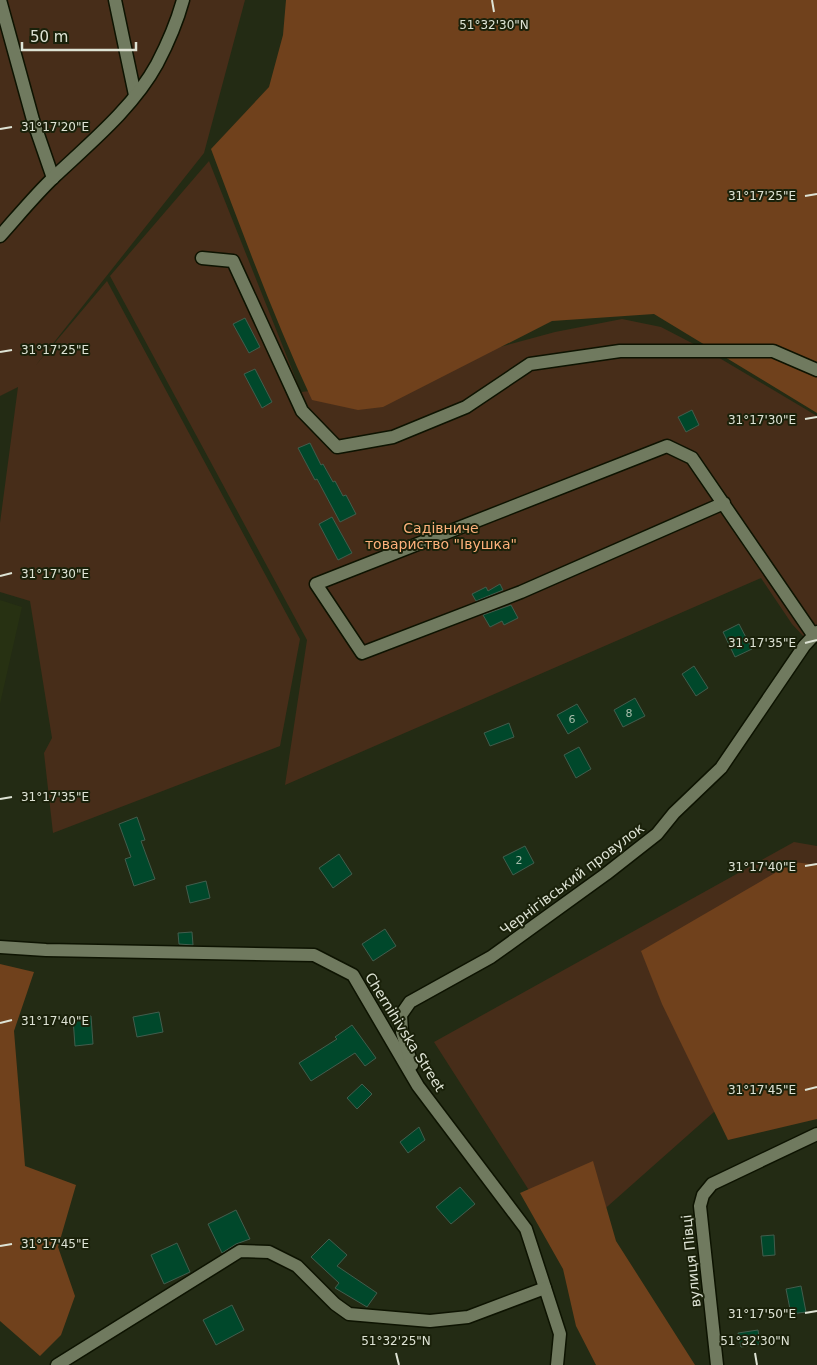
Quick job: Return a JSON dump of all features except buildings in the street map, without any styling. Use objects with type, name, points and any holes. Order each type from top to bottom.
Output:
[{"type":"street","points":[[0,0],[33,120],[53,178]]},
{"type":"street","points":[[114,0],[135,95]]},
{"type":"street","points":[[0,236],[53,178],[111,122],[135,95],[157,65],[175,26],[183,0]]},
{"type":"street","points":[[202,258],[233,261],[302,411],[337,447],[393,437],[466,407],[530,364],[620,351],[773,351],[817,370]]},
{"type":"street","points":[[724,503],[521,592],[362,653],[316,584],[667,446],[692,458],[724,503],[815,634]]},
{"type":"street","name":"Чернігівський провулок","points":[[418,1086],[402,1032],[401,1015],[410,1002],[491,957],[606,874],[657,834],[674,813],[721,768],[804,646],[815,634]]},
{"type":"street","name":"Chernihivska Street","points":[[0,946],[46,950],[314,955],[354,975],[418,1086],[526,1229],[560,1334],[557,1365]]},
{"type":"street","name":"вулиця Півці","points":[[716,1365],[700,1206],[703,1194],[712,1184],[817,1134]]},
{"type":"street","points":[[56,1365],[240,1251],[268,1252],[297,1266],[335,1304],[349,1314],[430,1321],[468,1317],[545,1288]]},
{"type":"shaded area","points":[[286,0],[817,0],[817,413],[654,314],[552,321],[383,407],[358,410],[312,400],[272,307],[211,149],[269,87],[283,35]]},
{"type":"shaded area","points":[[0,600],[22,607],[0,704]]},
{"type":"shaded area","points":[[794,862],[817,865],[817,1119],[728,1140],[662,1004],[641,951]]},
{"type":"shaded area","points":[[0,964],[34,972],[14,1031],[25,1166],[76,1185],[58,1247],[75,1296],[61,1335],[40,1356],[0,1321]]},
{"type":"shaded area","points":[[593,1161],[616,1241],[695,1365],[596,1365],[576,1326],[563,1269],[520,1193]]},
{"type":"green space","points":[[0,0],[245,0],[204,153],[36,365],[107,281],[300,639],[280,746],[53,833],[44,753],[52,738],[30,601],[0,592],[0,523],[18,387],[0,396]]},
{"type":"green space","name":"Садівниче товариство \"Івушка\"","points":[[209,161],[301,392],[361,385],[555,332],[622,319],[661,327],[711,353],[817,416],[817,633],[804,637],[792,624],[761,578],[285,785],[307,640],[110,276]]},
{"type":"green space","points":[[794,842],[817,846],[817,1089],[723,1104],[564,1245],[434,1042]]}]
